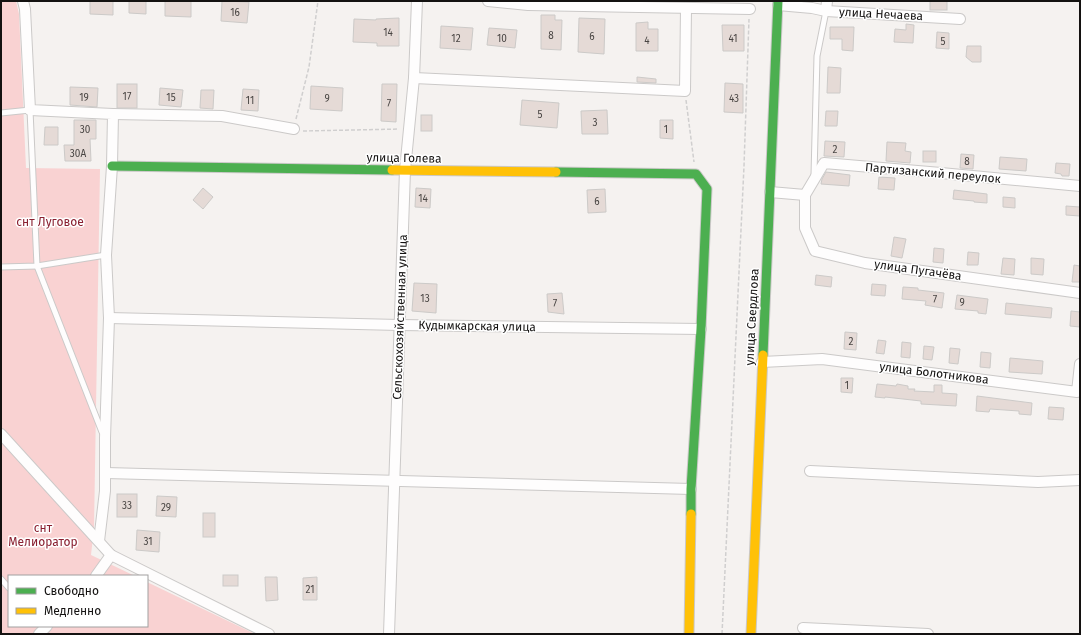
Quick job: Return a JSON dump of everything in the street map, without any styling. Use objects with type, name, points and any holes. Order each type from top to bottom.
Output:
[{"type":"street","points":[[23,1],[25,9],[30,110],[113,114],[222,116],[294,129]]},
{"type":"street","name":"Сельскохозяйственная улица","points":[[389,634],[405,170],[414,78],[417,1]]},
{"type":"street","points":[[488,1],[750,9]]},
{"type":"street","name":"улица Нечаева","points":[[778,3],[812,8],[827,6],[960,19]]},
{"type":"street","name":"улица Свердлова","points":[[751,634],[778,3]]},
{"type":"street","points":[[414,78],[685,91],[686,8]]},
{"type":"street","points":[[99,541],[106,473],[105,438],[109,318],[106,255],[112,166],[113,114]]},
{"type":"street","name":"Партизанский переулок","points":[[805,195],[824,163],[1080,186]]},
{"type":"street","name":"улица Голева","points":[[112,166],[696,174]]},
{"type":"street","points":[[689,634],[691,489],[701,329],[707,189],[696,174]]},
{"type":"street","points":[[770,192],[805,195]]},
{"type":"street","name":"улица Пугачёва","points":[[805,195],[805,228],[815,252],[865,263],[1080,293]]},
{"type":"street","name":"Кудымкарская улица","points":[[109,318],[399,325],[701,329]]},
{"type":"street","name":"улица Болотникова","points":[[762,362],[822,359],[1077,392],[1080,364]]},
{"type":"street","points":[[1,434],[111,555],[268,634]]},
{"type":"street","points":[[810,471],[1038,482],[1080,480]]},
{"type":"street","points":[[106,473],[691,489]]},
{"type":"street","points":[[97,575],[111,555]]},
{"type":"street","points":[[803,628],[928,634]]},
{"type":"lane","points":[[814,179],[817,56],[827,6]]},
{"type":"lane","points":[[1,112],[30,110],[37,266],[105,438]]},
{"type":"lane","points":[[1,267],[37,266],[106,255]]},
{"type":"lane","points":[[1,579],[8,587]]},
{"type":"path","points":[[318,1],[309,67],[294,129],[303,131],[409,128]]},
{"type":"path","points":[[722,634],[750,9]]},
{"type":"path","points":[[685,91],[696,174]]},
{"type":"green space","name":"снт Луговое","points":[[1,1],[16,1],[19,14],[26,168],[100,169],[94,528],[91,555],[133,575],[8,575],[8,627],[148,627],[148,582],[255,634],[1,634]]},
{"type":"building","points":[[90,1],[113,1],[113,15],[90,14]]},
{"type":"building","points":[[129,1],[146,1],[146,14],[129,13]]},
{"type":"building","points":[[165,1],[191,1],[191,17],[165,16]]},
{"type":"building","points":[[222,1],[249,2],[247,23],[221,21]]},
{"type":"building","points":[[930,1],[947,1],[947,10],[930,10]]},
{"type":"building","points":[[541,15],[555,15],[555,20],[562,20],[561,50],[541,49]]},
{"type":"building","points":[[399,18],[399,46],[377,46],[377,43],[353,42],[354,19],[376,20]]},
{"type":"building","points":[[579,18],[605,19],[604,54],[578,52]]},
{"type":"building","points":[[648,22],[648,29],[658,29],[658,51],[636,51],[636,23]]},
{"type":"building","points":[[906,24],[914,25],[913,43],[894,42],[895,29],[906,30]]},
{"type":"building","points":[[722,25],[744,25],[744,51],[723,51]]},
{"type":"building","points":[[441,26],[473,28],[471,50],[440,48]]},
{"type":"building","points":[[830,27],[854,27],[853,51],[842,50],[842,39],[830,39]]},
{"type":"building","points":[[489,28],[517,30],[515,48],[487,45]]},
{"type":"building","points":[[937,32],[949,33],[949,49],[936,48]]},
{"type":"building","points":[[967,46],[981,46],[981,62],[972,62],[966,57]]},
{"type":"building","points":[[828,67],[841,68],[840,93],[827,93]]},
{"type":"building","points":[[637,77],[656,79],[656,83],[637,82]]},
{"type":"building","points":[[725,83],[743,84],[743,113],[724,112]]},
{"type":"building","points":[[117,84],[137,84],[137,108],[117,108]]},
{"type":"building","points":[[382,84],[397,84],[396,122],[381,121]]},
{"type":"building","points":[[311,86],[343,88],[342,111],[310,109]]},
{"type":"building","points":[[70,87],[98,88],[97,107],[70,105]]},
{"type":"building","points":[[160,88],[183,90],[181,107],[159,105]]},
{"type":"building","points":[[243,89],[259,90],[258,111],[241,110]]},
{"type":"building","points":[[201,90],[214,90],[213,109],[200,108]]},
{"type":"building","points":[[522,100],[559,103],[557,128],[520,125]]},
{"type":"building","points":[[607,110],[608,134],[582,134],[581,111]]},
{"type":"building","points":[[826,111],[838,111],[837,126],[825,126]]},
{"type":"building","points":[[421,115],[432,115],[432,131],[421,131]]},
{"type":"building","points":[[74,120],[96,120],[96,139],[90,139],[91,161],[65,161],[64,145],[74,145]]},
{"type":"building","points":[[660,120],[673,120],[673,139],[660,138]]},
{"type":"building","points":[[45,127],[58,127],[58,145],[44,145]]},
{"type":"building","points":[[825,141],[845,142],[844,157],[824,156]]},
{"type":"building","points":[[887,142],[906,143],[905,151],[911,152],[910,163],[886,161]]},
{"type":"building","points":[[923,151],[936,151],[936,162],[923,162]]},
{"type":"building","points":[[961,154],[974,155],[973,169],[960,168]]},
{"type":"building","points":[[1000,157],[1027,159],[1026,171],[999,169]]},
{"type":"building","points":[[1056,163],[1070,164],[1069,176],[1062,176],[1061,174],[1055,173]]},
{"type":"building","points":[[826,172],[850,175],[849,186],[821,184]]},
{"type":"building","points":[[879,177],[895,178],[894,190],[878,189]]},
{"type":"building","points":[[203,188],[213,197],[203,209],[193,200]]},
{"type":"building","points":[[416,188],[431,189],[430,208],[415,207]]},
{"type":"building","points":[[605,189],[606,212],[588,213],[587,190]]},
{"type":"building","points":[[954,190],[987,194],[987,203],[953,199]]},
{"type":"building","points":[[1003,197],[1015,198],[1015,208],[1003,207]]},
{"type":"building","points":[[1066,206],[1080,207],[1080,216],[1066,215]]},
{"type":"building","points":[[894,237],[906,239],[902,258],[891,256]]},
{"type":"building","points":[[934,248],[944,249],[943,263],[933,262]]},
{"type":"building","points":[[968,252],[979,253],[978,265],[967,265]]},
{"type":"building","points":[[1003,258],[1015,259],[1014,275],[1001,274]]},
{"type":"building","points":[[1031,258],[1044,259],[1043,275],[1031,274]]},
{"type":"building","points":[[1074,265],[1080,266],[1080,282],[1072,282]]},
{"type":"building","points":[[816,275],[832,277],[831,287],[815,285]]},
{"type":"building","points":[[414,283],[437,284],[436,313],[412,311]]},
{"type":"building","points":[[872,284],[886,285],[885,296],[871,295]]},
{"type":"building","points":[[903,287],[944,293],[942,308],[925,305],[926,301],[902,299]]},
{"type":"building","points":[[562,293],[564,314],[548,312],[547,294]]},
{"type":"building","points":[[957,295],[988,299],[986,314],[978,313],[978,311],[955,309]]},
{"type":"building","points":[[1006,303],[1052,308],[1051,318],[1005,314]]},
{"type":"building","points":[[1071,311],[1080,312],[1080,327],[1070,326]]},
{"type":"building","points":[[845,332],[857,333],[856,350],[844,349]]},
{"type":"building","points":[[878,340],[886,341],[884,354],[876,353]]},
{"type":"building","points":[[902,342],[911,343],[910,358],[901,357]]},
{"type":"building","points":[[924,346],[934,347],[932,360],[923,359]]},
{"type":"building","points":[[950,348],[960,349],[958,364],[949,363]]},
{"type":"building","points":[[981,352],[991,353],[990,368],[980,367]]},
{"type":"building","points":[[1010,358],[1043,361],[1042,374],[1009,372]]},
{"type":"building","points":[[841,378],[853,378],[852,393],[841,392]]},
{"type":"building","points":[[877,384],[896,386],[897,384],[908,386],[908,389],[915,389],[914,391],[934,392],[934,385],[942,385],[942,393],[957,394],[956,406],[921,404],[921,401],[875,397]]},
{"type":"building","points":[[977,396],[1032,403],[1031,415],[1019,414],[1019,411],[990,409],[989,412],[976,411]]},
{"type":"building","points":[[1049,407],[1064,408],[1063,420],[1048,419]]},
{"type":"building","points":[[117,494],[137,494],[137,517],[117,517]]},
{"type":"building","points":[[157,496],[177,497],[176,517],[156,516]]},
{"type":"building","points":[[203,513],[215,513],[215,537],[203,537]]},
{"type":"building","points":[[137,530],[160,532],[159,552],[136,550]]},
{"type":"building","points":[[223,575],[238,575],[238,586],[223,586]]},
{"type":"building","points":[[265,577],[277,577],[278,600],[266,601]]},
{"type":"building","points":[[317,577],[317,600],[303,600],[303,578]]},
{"type":"traffic: fast","points":[[763,355],[778,1]]},
{"type":"traffic: fast","points":[[112,166],[392,170]]},
{"type":"traffic: fast","points":[[556,172],[696,174],[707,189],[701,329],[691,489],[691,514]]},
{"type":"traffic: slow","points":[[392,170],[556,172]]},
{"type":"traffic: slow","points":[[751,634],[763,355]]},
{"type":"traffic: slow","points":[[689,634],[691,514]]},
{"type":"park label","name":"снт Мелиоратор","points":[[43,535]]}]
